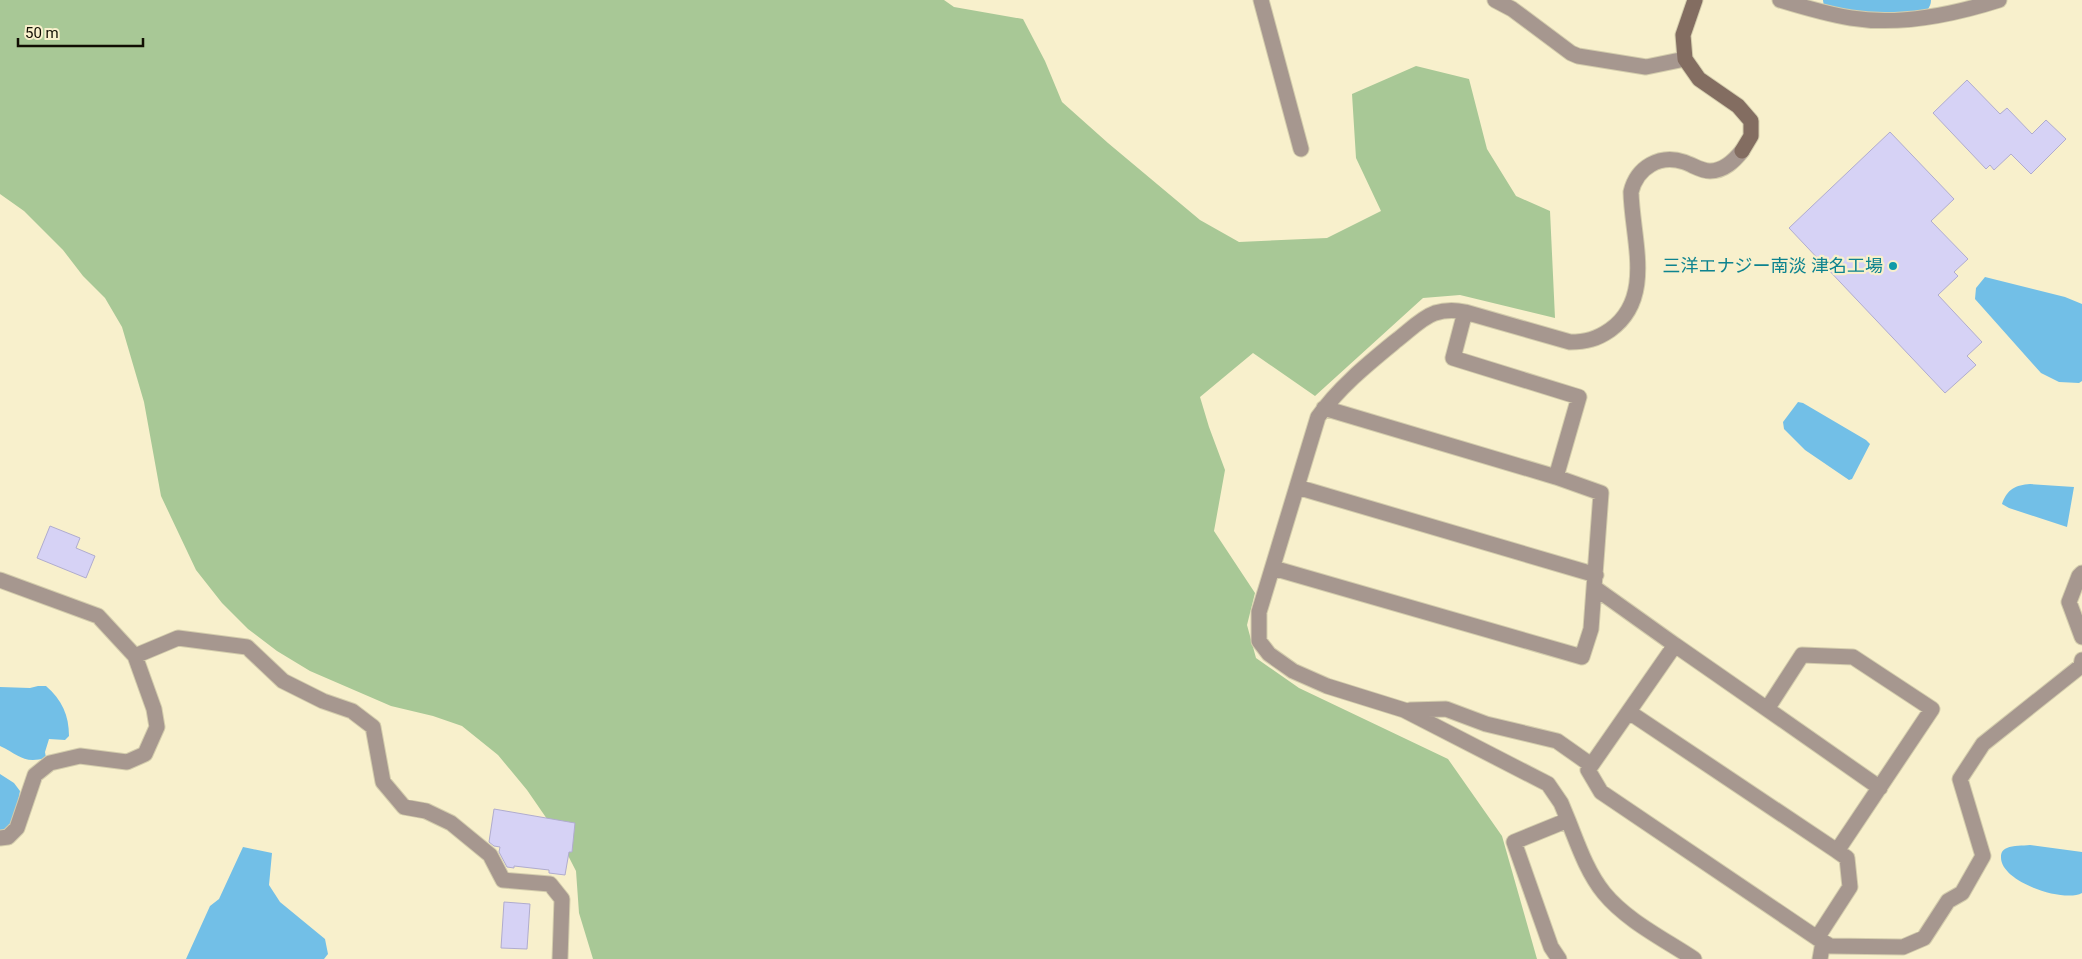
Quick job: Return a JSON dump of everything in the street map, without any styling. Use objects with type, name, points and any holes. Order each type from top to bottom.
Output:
[{"type":"street","points":[[1261,0],[1301,150]]},
{"type":"street","points":[[1495,0],[1512,9],[1571,53],[1578,56],[1646,66],[1685,60]]},
{"type":"street","points":[[1694,959],[1625,913],[1604,892],[1583,857],[1561,804],[1553,790],[1541,778],[1404,710],[1326,686],[1293,671],[1269,654],[1259,642],[1258,625],[1259,612],[1318,417],[1352,378],[1426,318],[1446,311],[1465,312],[1570,342],[1583,342],[1599,337],[1622,321],[1631,308],[1637,290],[1638,276],[1631,192],[1633,184],[1640,173],[1647,166],[1667,159],[1684,162],[1706,170],[1718,170],[1734,160],[1742,151],[1751,136],[1751,121],[1738,106],[1699,79],[1685,60],[1683,35],[1695,0]]},
{"type":"street","points":[[1780,0],[1851,18],[1884,20],[1945,15],[1999,0]]},
{"type":"street","points":[[1465,312],[1453,358],[1579,397],[1556,477]]},
{"type":"street","points":[[1273,568],[1582,657],[1591,629],[1602,493],[1556,477],[1324,408]]},
{"type":"street","points":[[1297,486],[1595,581],[1675,645],[1880,788]]},
{"type":"street","points":[[2082,573],[2079,576],[2069,602],[2082,637]]},
{"type":"street","points":[[0,580],[98,616],[135,656],[154,710],[157,727],[145,754],[127,762],[80,756],[50,763],[35,774],[17,828],[8,837],[0,838]]},
{"type":"street","points":[[135,656],[178,638],[247,647],[283,681],[352,712],[373,727],[383,782],[404,807],[426,811],[451,823],[490,855],[503,880],[550,884],[562,899],[560,959]]},
{"type":"street","points":[[1675,645],[1588,770],[1601,792],[1830,946],[1903,947],[1924,938],[1948,901],[1962,893],[1983,856],[1960,779],[1983,744],[2081,666],[2082,660]]},
{"type":"street","points":[[1767,709],[1802,655],[1853,656],[1932,709],[1837,851]]},
{"type":"street","points":[[1404,710],[1446,709],[1486,724],[1557,741],[1591,765]]},
{"type":"street","points":[[1629,712],[1847,858],[1850,887],[1820,940],[1820,959]]},
{"type":"street","points":[[1559,959],[1551,948],[1514,842],[1568,820]]},
{"type":"green space","points":[[0,0],[944,0],[954,7],[1023,19],[1045,61],[1062,102],[1200,220],[1239,242],[1327,238],[1381,211],[1356,158],[1352,94],[1416,66],[1469,79],[1487,149],[1516,196],[1550,211],[1555,318],[1460,295],[1423,298],[1315,396],[1253,353],[1200,397],[1225,470],[1214,531],[1255,593],[1247,625],[1256,658],[1299,688],[1448,759],[1502,836],[1537,959],[593,959],[579,913],[576,871],[556,832],[527,790],[498,755],[462,726],[433,716],[391,706],[310,671],[277,651],[248,629],[222,603],[196,570],[161,496],[144,402],[122,327],[105,298],[83,276],[63,250],[24,211],[0,194]]},
{"type":"water","points":[[1985,277],[2065,297],[2082,304],[2082,381],[2079,383],[2059,382],[2041,373],[1975,299],[1976,288]]},
{"type":"water","points":[[1798,402],[1803,403],[1870,444],[1852,479],[1849,480],[1805,450],[1784,429],[1783,422]]},
{"type":"water","points":[[2020,485],[2074,487],[2067,527],[2002,504],[2009,491]]},
{"type":"water","points":[[46,686],[64,708],[68,721],[69,736],[65,740],[49,739],[45,752],[46,758],[32,760],[22,758],[0,746],[0,687],[30,688]]},
{"type":"water","points":[[0,774],[14,783],[20,791],[14,824],[0,833]]},
{"type":"water","points":[[2030,845],[2082,852],[2082,893],[2062,895],[2048,893],[2021,882],[2011,875],[2003,866],[2002,852],[2009,847]]},
{"type":"water","points":[[243,847],[272,853],[269,885],[280,902],[325,939],[328,954],[324,959],[186,959],[210,906],[219,899]]},
{"type":"building","points":[[1967,80],[2000,114],[2007,108],[2032,134],[2046,120],[2066,139],[2031,174],[2011,154],[1994,170],[1990,165],[1986,169],[1933,113]]},
{"type":"building","name":"三洋エナジー南淡 津名工場","points":[[1890,132],[1954,199],[1931,221],[1968,259],[1954,272],[1958,276],[1938,295],[1982,342],[1967,356],[1976,365],[1945,393],[1789,228]]},
{"type":"building","points":[[50,526],[80,538],[76,548],[95,556],[86,578],[37,558]]},
{"type":"building","points":[[494,809],[575,823],[572,852],[569,852],[565,875],[549,873],[549,870],[507,867],[499,852],[500,847],[494,846],[489,842]]},
{"type":"building","points":[[504,902],[530,904],[527,949],[501,948]]},
{"type":"waterway","points":[[1838,0],[1860,3],[1916,0]]},
{"type":"place","name":"三洋エナジー南淡 津名工場","points":[[1893,266]]}]
